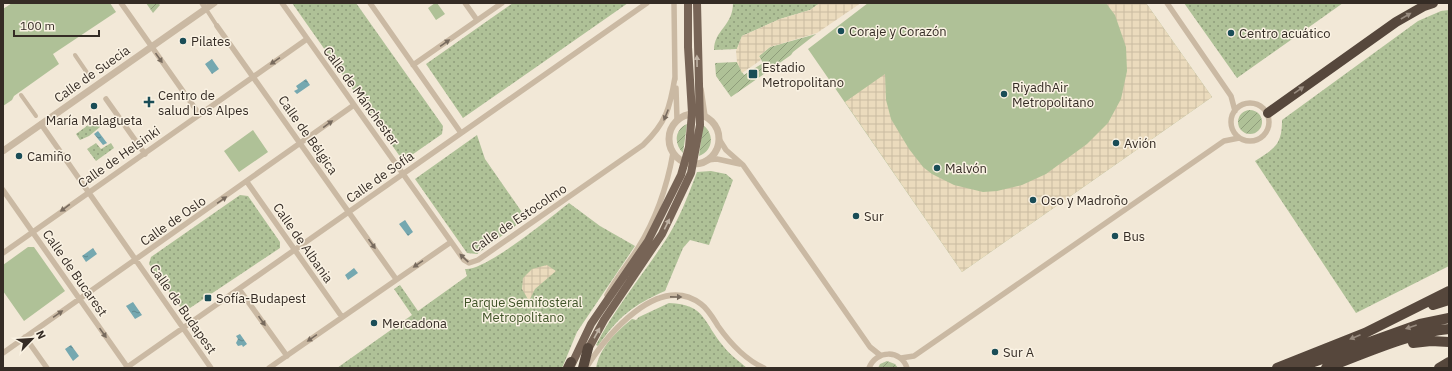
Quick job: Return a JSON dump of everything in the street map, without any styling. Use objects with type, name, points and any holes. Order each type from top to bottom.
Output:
[{"type":"highway","points":[[1268,113],[1396,22],[1424,6],[1433,3]]},
{"type":"highway","points":[[1277,368],[1354,338],[1449,291]]},
{"type":"highway","points":[[1415,308],[1449,300]]},
{"type":"highway","points":[[1297,368],[1420,324],[1449,318]]},
{"type":"highway","points":[[1326,368],[1384,346],[1416,336],[1449,329]]},
{"type":"highway","points":[[1326,368],[1412,343],[1445,341]]},
{"type":"highway","points":[[583,368],[588,348]]},
{"type":"highway","points":[[1438,368],[1449,362]]},
{"type":"main road","points":[[688,3],[688,47],[699,114]]},
{"type":"main road","points":[[572,367],[588,348],[604,320],[662,234],[688,180],[689,147],[699,114],[697,3]]},
{"type":"main road","points":[[572,367],[583,337],[600,309],[648,241],[689,163]]},
{"type":"street","points":[[121,3],[199,114]]},
{"type":"street","name":"Calle de Suecia","points":[[3,151],[151,47],[204,6],[214,3]]},
{"type":"street","name":"Calle de Mánchester","points":[[282,3],[451,242]]},
{"type":"street","points":[[370,3],[461,133]]},
{"type":"street","points":[[465,3],[477,20]]},
{"type":"street","points":[[413,65],[502,3]]},
{"type":"street","name":"Calle de Sofía","points":[[127,368],[647,3]]},
{"type":"street","name":"Calle de Estocolmo","points":[[672,3],[674,13],[677,120]]},
{"type":"street","points":[[1167,3],[1231,96],[1235,111]]},
{"type":"street","name":"Calle de Bélgica","points":[[204,6],[396,279]]},
{"type":"street","name":"Calle de Helsinki","points":[[3,253],[307,39]]},
{"type":"street","points":[[75,55],[90,78]]},
{"type":"street","name":"Calle de Estocolmo","points":[[269,368],[451,242],[464,260],[469,263],[478,260],[643,145],[661,126],[671,101],[675,77]]},
{"type":"street","points":[[21,95],[36,116]]},
{"type":"street","points":[[1231,96],[1244,104]]},
{"type":"street","points":[[106,100],[145,154]]},
{"type":"street","points":[[901,358],[912,357],[1224,140],[1232,129],[1232,116],[1235,111],[1244,104],[1249,102],[1260,105],[1268,113],[1269,126],[1263,136],[1252,141],[1240,138],[1224,140]]},
{"type":"street","name":"Calle de Oslo","points":[[3,353],[354,105]]},
{"type":"street","points":[[600,309],[614,281],[629,262],[650,227],[665,188],[673,153],[669,142],[670,130],[677,120],[699,114],[715,124],[719,139],[726,150],[743,165],[870,347],[880,355]]},
{"type":"street","name":"Calle de Budapest","points":[[41,124],[211,368]]},
{"type":"street","points":[[1232,129],[1240,138]]},
{"type":"street","points":[[707,160],[716,151],[719,139]]},
{"type":"street","points":[[673,153],[689,163],[717,159],[743,165]]},
{"type":"street","name":"Calle de Albania","points":[[246,182],[342,317]]},
{"type":"street","name":"Calle de Bucarest","points":[[3,190],[127,368]]},
{"type":"street","points":[[239,289],[287,356]]},
{"type":"street","points":[[586,368],[608,337],[627,318],[658,299],[670,296],[691,299],[701,304],[743,355],[764,368]]},
{"type":"street","points":[[26,337],[47,368]]},
{"type":"street","points":[[870,347],[873,361]]},
{"type":"street","points":[[870,368],[873,361],[880,355],[891,353],[901,358],[908,368]]},
{"type":"street","points":[[908,368],[912,357]]},
{"type":"green space","points":[[12,3],[110,3],[116,12],[53,54],[59,64],[14,96],[12,100],[3,106],[3,9]]},
{"type":"green space","points":[[146,3],[158,3],[160,5],[153,13]]},
{"type":"green space","points":[[292,3],[356,3],[443,126],[442,134],[406,159],[401,158]]},
{"type":"green space","points":[[437,3],[445,14],[436,20],[428,8]]},
{"type":"green space","points":[[513,3],[628,3],[463,118],[426,64]]},
{"type":"green space","points":[[733,3],[820,3],[810,10],[780,19],[742,36],[737,49],[714,50],[717,37],[730,17]]},
{"type":"green space","name":"RiyadhAir Metropolitano","points":[[868,3],[1146,3],[1212,97],[962,272],[808,49]]},
{"type":"green space","points":[[1184,3],[1343,3],[1237,78]]},
{"type":"green space","points":[[1449,10],[1449,266],[1356,313],[1255,161],[1268,153],[1279,141],[1282,120],[1418,21],[1441,11]]},
{"type":"green space","points":[[816,34],[791,55],[731,97],[716,76],[715,63],[737,62],[744,75],[763,63],[759,56],[770,47]]},
{"type":"green space","points":[[1250,110],[1258,114],[1262,122],[1258,130],[1250,134],[1242,130],[1238,122],[1242,114]]},
{"type":"green space","points":[[95,120],[100,127],[89,136],[80,140],[76,134]]},
{"type":"green space","points":[[687,124],[683,153],[678,146],[677,137],[680,130]]},
{"type":"green space","points":[[703,125],[711,137],[711,142],[704,154],[699,156]]},
{"type":"green space","points":[[253,130],[268,152],[239,172],[224,151]]},
{"type":"green space","points":[[477,135],[485,159],[526,218],[477,254],[467,253],[415,179]]},
{"type":"green space","points":[[96,143],[101,149],[111,143],[114,148],[96,161],[87,149]]},
{"type":"green space","points":[[711,171],[726,174],[733,180],[709,245],[690,240],[683,248],[665,291],[644,301],[627,313],[612,327],[598,346],[596,345],[603,331],[620,305],[675,225],[697,172]]},
{"type":"green space","points":[[240,195],[248,196],[280,242],[280,248],[184,312],[149,264],[151,257]]},
{"type":"green space","name":"Parque Semifosteral Metropolitano","points":[[569,203],[600,226],[635,246],[577,332],[562,368],[337,368],[412,315],[394,289],[400,285],[418,311],[467,276],[465,269],[474,268],[502,253]]},
{"type":"green space","points":[[28,247],[34,247],[65,291],[24,321],[3,291],[3,265]]},
{"type":"green space","points":[[669,303],[681,304],[697,311],[726,350],[747,368],[596,368],[601,353],[605,347],[626,324],[632,319],[636,320],[639,317]]},
{"type":"green space","points":[[887,361],[895,364],[898,368],[878,368],[880,364]]},
{"type":"shaded area","points":[[820,3],[861,3],[817,33],[770,47],[759,56],[761,60],[742,73],[737,62],[736,51],[742,36],[780,19],[810,10]]},
{"type":"shaded area","points":[[1106,3],[1146,3],[1212,97],[962,272],[845,102],[885,74],[886,100],[891,119],[909,149],[923,167],[932,174],[954,185],[983,192],[997,191],[1022,185],[1046,174],[1087,144],[1108,123],[1121,99],[1127,71],[1126,47],[1115,15]]},
{"type":"shaded area","points":[[547,265],[556,271],[535,289],[529,301],[522,289],[523,278],[532,269]]},
{"type":"water","points":[[212,59],[219,69],[212,74],[205,64]]},
{"type":"water","points":[[306,79],[310,85],[297,94],[294,91],[298,89],[296,86]]},
{"type":"water","points":[[98,131],[107,143],[103,145],[94,134]]},
{"type":"water","points":[[405,220],[413,232],[408,236],[399,224]]},
{"type":"water","points":[[93,248],[97,254],[86,262],[82,256]]},
{"type":"water","points":[[354,268],[358,273],[348,280],[345,275]]},
{"type":"water","points":[[133,302],[142,315],[135,319],[126,306]]},
{"type":"water","points":[[240,334],[247,344],[243,347],[242,345],[238,346],[236,343],[238,339],[236,336]]},
{"type":"water","points":[[71,345],[79,356],[73,361],[65,349]]},
{"type":"place","name":"Coraje y Corazón","points":[[841,31]]},
{"type":"place","name":"Centro acuático","points":[[1231,33]]},
{"type":"place","name":"Pilates","points":[[183,41]]},
{"type":"place","name":"Estadio Metropolitano","points":[[753,74]]},
{"type":"place","name":"RiyadhAir Metropolitano","points":[[1004,94]]},
{"type":"place","name":"Centro de salud Los Alpes","points":[[149,102]]},
{"type":"place","name":"María Malagueta","points":[[94,106]]},
{"type":"place","name":"Avión","points":[[1116,143]]},
{"type":"place","name":"Camiño","points":[[19,156]]},
{"type":"place","name":"Malvón","points":[[937,168]]},
{"type":"place","name":"Oso y Madroño","points":[[1033,200]]},
{"type":"place","name":"Sur","points":[[856,216]]},
{"type":"place","name":"Bus","points":[[1115,236]]},
{"type":"place","name":"Sofía-Budapest","points":[[208,298]]},
{"type":"place","name":"Mercadona","points":[[374,323]]},
{"type":"place","name":"Sur A","points":[[995,352]]}]
